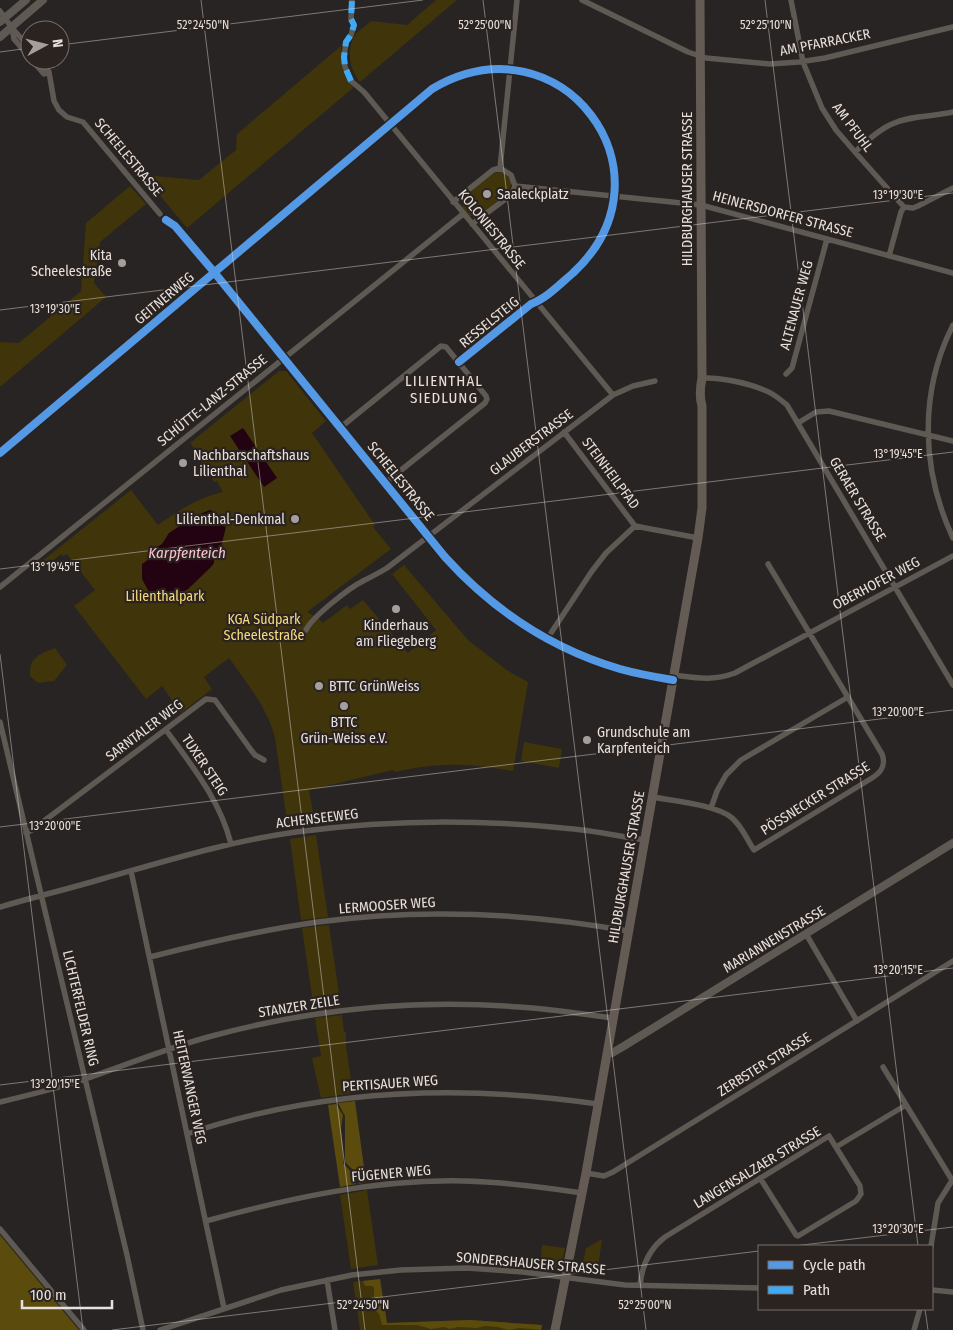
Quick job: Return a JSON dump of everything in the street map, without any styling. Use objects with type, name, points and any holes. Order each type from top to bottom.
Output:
[{"type":"main road","name":"HILDBURGHAUSER STRASSE","points":[[555,1330],[586,1173],[702,508],[702,406],[700,390],[702,378],[700,0]]},
{"type":"street","points":[[20,37],[2,17],[26,0]]},
{"type":"street","points":[[0,37],[43,0]]},
{"type":"street","name":"KOLONIESTRASSE","points":[[352,0],[353,30],[346,42],[344,57],[351,81],[359,87],[390,124],[613,395]]},
{"type":"street","points":[[500,168],[517,0]]},
{"type":"street","name":"AM PFARRACKER","points":[[582,0],[682,50],[701,56],[770,64],[803,62],[953,27]]},
{"type":"street","name":"AM PFUHL","points":[[791,0],[803,62],[822,108],[836,130],[904,207]]},
{"type":"street","points":[[19,6],[26,15]]},
{"type":"street","points":[[12,28],[14,39],[20,46]]},
{"type":"street","name":"GEITNERWEG","points":[[0,452],[432,89],[451,79],[482,70],[509,69],[532,73],[559,86],[574,96],[590,113],[609,148],[614,175],[614,196]]},
{"type":"street","points":[[41,70],[44,74],[49,72]]},
{"type":"street","name":"SCHEELESTRASSE","points":[[49,72],[54,101],[60,110],[67,117],[83,122],[160,214]]},
{"type":"street","points":[[855,152],[870,138],[892,124],[910,118],[953,112]]},
{"type":"street","points":[[454,202],[492,170],[500,168],[511,175],[515,186],[510,196],[472,224]]},
{"type":"street","name":"HEINERSDORFER STRASSE","points":[[515,186],[701,205],[953,273]]},
{"type":"street","points":[[889,256],[904,207],[912,208],[918,206],[953,188]]},
{"type":"street","name":"RESSELSTEIG","points":[[341,427],[440,347],[445,346],[458,362],[568,277],[591,254],[607,224],[614,196]]},
{"type":"street","name":"SCHÜTTE-LANZ-STRASSE","points":[[0,587],[463,214]]},
{"type":"street","name":"SCHEELESTRASSE","points":[[166,220],[175,226],[214,272],[428,536],[458,570],[487,598],[517,621],[567,649],[612,667],[674,677]]},
{"type":"street","name":"ALTENAUER WEG","points":[[786,374],[792,368],[827,239]]},
{"type":"street","points":[[953,325],[946,338],[934,372],[928,407],[928,435],[933,479],[945,521],[953,538]]},
{"type":"street","points":[[385,482],[487,399],[458,362]]},
{"type":"street","name":"GERAER STRASSE","points":[[702,378],[715,377],[764,389],[774,394],[787,405],[953,685]]},
{"type":"street","name":"GLAUBERSTRASSE","points":[[428,536],[613,395],[633,386],[655,381]]},
{"type":"street","points":[[798,422],[816,412],[829,411],[953,441]]},
{"type":"street","name":"STEINHEILPFAD","points":[[564,432],[636,526],[698,538]]},
{"type":"street","points":[[547,639],[592,571],[606,554],[636,526]]},
{"type":"street","name":"SCHEELESTRASSE","points":[[306,630],[313,619],[332,604],[361,582],[376,576],[428,536]]},
{"type":"street","name":"OBERHOFER WEG","points":[[674,677],[707,679],[728,676],[953,556]]},
{"type":"street","points":[[768,564],[810,632]]},
{"type":"street","name":"PÖSSNECKER STRASSE","points":[[711,808],[723,812],[734,819],[754,850],[881,772],[884,766],[883,758],[810,632]]},
{"type":"street","points":[[652,797],[711,808],[726,775],[741,760],[848,697]]},
{"type":"street","name":"SARNTALER WEG","points":[[26,832],[32,830],[206,698],[212,699],[217,703],[255,755],[264,760]]},
{"type":"street","name":"LICHTERFELDER RING","points":[[0,722],[128,1255],[143,1330]]},
{"type":"street","name":"TUXER STEIG","points":[[166,730],[210,792],[224,822],[231,844]]},
{"type":"street","name":"ACHENSEEWEG","points":[[0,907],[231,844],[315,830],[375,824],[433,822],[500,823],[563,828],[645,840]]},
{"type":"street","name":"MARIANNENSTRASSE","points":[[607,1052],[612,1053],[624,1046],[953,843]]},
{"type":"street","name":"HEITERWANGER WEG","points":[[131,871],[224,1308]]},
{"type":"street","name":"LERMOOSER WEG","points":[[150,957],[232,937],[286,927],[390,915],[522,916],[628,931]]},
{"type":"street","points":[[806,934],[857,1020]]},
{"type":"street","name":"ZERBSTER STRASSE","points":[[586,1173],[604,1176],[613,1172],[953,961]]},
{"type":"street","name":"STANZER ZEILE","points":[[0,1102],[85,1079],[169,1048],[228,1032],[327,1013],[433,1004],[519,1007],[613,1018]]},
{"type":"street","points":[[884,1067],[953,1179],[938,1204],[931,1245]]},
{"type":"street","name":"PERTISAUER WEG","points":[[187,1134],[245,1117],[298,1106],[409,1092],[502,1093],[598,1104]]},
{"type":"street","name":"LANGENSALZAER STRASSE","points":[[640,1285],[644,1262],[659,1241],[829,1136],[836,1147],[906,1104]]},
{"type":"street","points":[[760,1178],[796,1235],[800,1235],[856,1200],[861,1194],[860,1186],[836,1147]]},
{"type":"street","name":"FÜGENER WEG","points":[[206,1222],[274,1204],[340,1190],[384,1184],[444,1181],[480,1182],[582,1193]]},
{"type":"street","points":[[0,1230],[84,1330]]},
{"type":"street","name":"SONDERSHAUSER STRASSE","points":[[160,1330],[281,1290],[327,1280],[401,1270],[448,1268],[514,1272],[607,1283],[758,1288]]},
{"type":"street","points":[[327,1280],[335,1330]]},
{"type":"street","points":[[933,1290],[953,1292]]},
{"type":"street","points":[[914,1330],[920,1310]]},
{"type":"green space","points":[[436,0],[457,0],[360,82],[350,61],[350,49],[357,33],[371,21],[407,25]]},
{"type":"green space","points":[[341,46],[343,71],[353,88],[187,228],[143,175],[199,180],[236,150],[237,134]]},
{"type":"green space","points":[[501,172],[511,180],[511,185],[506,194],[483,214],[469,216],[462,208],[464,196],[494,173]]},
{"type":"green space","points":[[130,186],[146,204],[100,242],[94,283],[106,297],[0,387],[0,342],[19,343],[81,291],[86,223]]},
{"type":"green space","points":[[279,371],[286,371],[326,421],[312,433],[375,525],[373,527],[391,549],[307,612],[323,623],[347,605],[350,609],[363,600],[408,653],[436,630],[392,574],[404,565],[468,640],[508,671],[528,682],[513,771],[467,765],[426,766],[395,772],[393,770],[309,790],[315,824],[288,828],[272,727],[256,696],[229,658],[204,677],[212,689],[181,713],[162,686],[146,699],[74,606],[95,590],[67,554],[63,556],[61,554],[45,568],[41,562],[131,490],[158,525],[197,501],[223,492],[217,481],[214,482],[201,457],[190,443]]},
{"type":"green space","points":[[55,648],[67,665],[54,681],[38,683],[30,676],[31,664],[40,654]]},
{"type":"green space","points":[[524,742],[562,749],[559,768],[521,761]]},
{"type":"green space","points":[[316,835],[328,917],[301,920],[290,839]]},
{"type":"green space","points":[[329,925],[341,1007],[314,1010],[302,928]]},
{"type":"green space","points":[[342,1015],[344,1032],[346,1032],[346,1046],[353,1093],[321,1098],[312,1058],[321,1056],[315,1018]]},
{"type":"green space","points":[[367,1190],[378,1265],[351,1269],[340,1195]]},
{"type":"green space","points":[[602,1239],[597,1275],[581,1273],[586,1248]]},
{"type":"green space","points":[[542,1245],[565,1248],[561,1270],[540,1267]]},
{"type":"green space","points":[[380,1279],[387,1323],[470,1320],[542,1325],[541,1330],[360,1330],[353,1282]]},
{"type":"shaded area","points":[[355,1101],[366,1182],[359,1184],[353,1170],[345,1162],[345,1116],[338,1103]]},
{"type":"shaded area","points":[[336,1104],[343,1115],[341,1128],[343,1163],[351,1172],[356,1184],[340,1187],[328,1105]]},
{"type":"shaded area","points":[[0,1235],[79,1330],[0,1330]]},
{"type":"shaded area","points":[[380,1279],[387,1323],[470,1320],[542,1325],[541,1330],[519,1328],[509,1330],[485,1326],[477,1328],[458,1327],[450,1329],[444,1327],[431,1329],[417,1325],[382,1325],[379,1314],[374,1309],[373,1286],[365,1286],[363,1281]]},
{"type":"water","points":[[243,428],[277,478],[264,487],[230,436]]},
{"type":"water","name":"Karpfenteich","points":[[210,510],[217,513],[216,516],[223,526],[226,527],[221,547],[214,553],[214,563],[187,590],[169,596],[149,592],[142,579],[142,564],[152,557],[157,547],[162,544],[169,533],[195,516]]},
{"type":"marked path","points":[[351,81],[345,67],[344,57],[346,42],[351,35],[354,25],[351,19],[352,0]]},
{"type":"cycle path","points":[[0,453],[432,89],[479,71],[523,72],[561,87],[591,115],[610,151],[615,191],[603,233],[573,273],[459,362]]},
{"type":"cycle path","points":[[166,220],[175,226],[214,272],[445,557],[483,594],[525,625],[571,651],[620,669],[673,680]]},
{"type":"place","name":"Saaleckplatz","points":[[487,194]]},
{"type":"place","name":"Kita Scheelestraße","points":[[122,263]]},
{"type":"place","name":"Nachbarschaftshaus Lilienthal","points":[[183,463]]},
{"type":"place","name":"Lilienthal-Denkmal","points":[[295,519]]},
{"type":"place","name":"Kinderhaus am Fliegeberg","points":[[396,609]]},
{"type":"place","name":"BTTC GrünWeiss","points":[[319,686]]},
{"type":"place","name":"BTTC Grün-Weiss e.V.","points":[[344,706]]},
{"type":"place","name":"Grundschule am Karpfenteich","points":[[587,740]]},
{"type":"district","name":"LILIENTHAL SIEDLUNG","points":[[444,390]]},
{"type":"park label","name":"Lilienthalpark","points":[[165,596]]},
{"type":"park label","name":"KGA Südpark Scheelestraße","points":[[264,628]]}]
